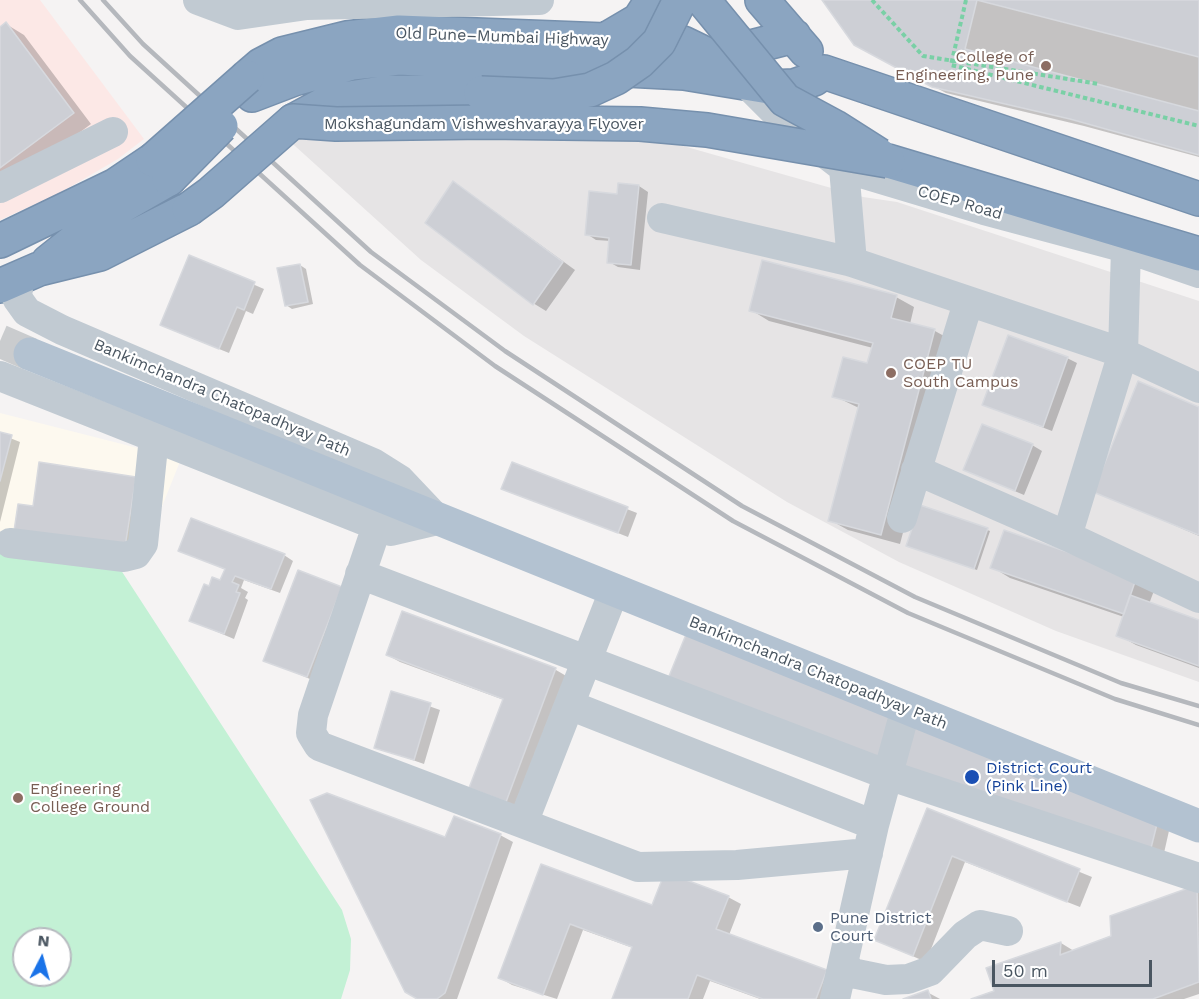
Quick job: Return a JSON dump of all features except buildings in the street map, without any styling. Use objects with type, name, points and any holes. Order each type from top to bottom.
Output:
[{"type":"highway","points":[[605,40],[639,20],[651,0]]},
{"type":"highway","points":[[681,0],[719,56],[748,85]]},
{"type":"highway","name":"Mokshagundam Vishweshvarayya Flyover","points":[[19,277],[100,254],[189,209],[220,186],[293,121],[330,101],[388,92],[554,96],[590,90],[616,78],[639,62],[659,42],[681,0]]},
{"type":"highway","name":"Mokshagundam Vishweshvarayya Flyover","points":[[703,0],[785,100],[835,126],[888,161]]},
{"type":"highway","points":[[762,0],[824,72],[1199,199]]},
{"type":"highway","name":"Old Pune–Mumbai Highway","points":[[250,86],[261,65],[282,54],[347,38],[399,32],[683,43],[719,56]]},
{"type":"highway","points":[[684,73],[719,56],[794,36]]},
{"type":"highway","points":[[19,277],[108,214],[161,170],[250,86],[294,79],[352,63],[399,58],[684,73],[748,85],[794,86],[814,79],[824,72]]},
{"type":"highway","name":"Mokshagundam Vishweshvarayya Flyover","points":[[293,121],[336,124],[486,122],[640,124],[707,130],[888,161],[1199,254]]},
{"type":"highway","points":[[0,241],[116,185],[161,170]]},
{"type":"main road","points":[[30,354],[367,488],[438,520]]},
{"type":"main road","name":"Bankimchandra Chatopadhyay Path","points":[[438,520],[1199,826]]},
{"type":"street","points":[[198,0],[238,15],[306,5],[539,0]]},
{"type":"street","name":"COEP Road","points":[[748,85],[786,123],[844,168],[1126,248],[1199,273]]},
{"type":"street","points":[[0,188],[113,132]]},
{"type":"street","points":[[844,168],[852,262]]},
{"type":"street","points":[[662,218],[852,262],[968,303],[1123,353],[1199,388]]},
{"type":"street","points":[[1067,536],[1123,353],[1126,248]]},
{"type":"street","name":"Bankimchandra Chatopadhyay Path","points":[[19,277],[16,285],[17,298],[27,312],[62,330],[373,463],[400,480],[438,520]]},
{"type":"street","points":[[902,518],[968,303]]},
{"type":"street","points":[[0,376],[391,531],[438,520]]},
{"type":"street","points":[[10,543],[124,557],[136,554],[143,544],[154,437]]},
{"type":"street","points":[[916,470],[1067,536],[1199,598]]},
{"type":"street","points":[[377,526],[313,715],[311,733],[319,746],[638,867],[737,865],[871,839]]},
{"type":"street","points":[[360,574],[888,775],[1199,878]]},
{"type":"street","points":[[523,823],[614,591]]},
{"type":"street","points":[[568,708],[577,708],[871,839]]},
{"type":"street","points":[[835,999],[871,839],[906,708]]},
{"type":"street","points":[[844,963],[852,973],[886,980],[908,979],[930,971],[965,935],[980,925],[1008,931]]},
{"type":"path","points":[[872,0],[922,56],[1099,84]]},
{"type":"path","points":[[966,0],[951,65],[1199,126]]},
{"type":"shaded area","points":[[0,0],[40,0],[144,139],[118,159],[58,194],[0,220]]},
{"type":"shaded area","name":"COEP TU South Campus","points":[[284,136],[648,136],[863,197],[897,202],[1199,301],[1199,682],[1056,631],[899,562],[787,502],[524,336],[421,260]]},
{"type":"shaded area","points":[[0,413],[181,459],[143,554],[0,545]]},
{"type":"green space","points":[[0,546],[117,564],[342,910],[351,939],[350,970],[341,999],[0,999]]},
{"type":"tunnel","points":[[0,341],[30,354]]},
{"type":"railway","points":[[80,0],[130,56],[360,265],[495,366],[733,521],[908,613],[1115,699],[1199,725]]},
{"type":"railway","points":[[103,0],[143,44],[371,252],[505,351],[742,506],[915,597],[1121,683],[1199,706]]},
{"type":"place","name":"College of Engineering, Pune","points":[[1046,66]]},
{"type":"place","name":"COEP TU South Campus","points":[[891,373]]},
{"type":"place","name":"District Court (Pink Line)","points":[[972,777]]},
{"type":"place","name":"Engineering College Ground","points":[[18,798]]},
{"type":"place","name":"Pune District Court","points":[[818,927]]}]
